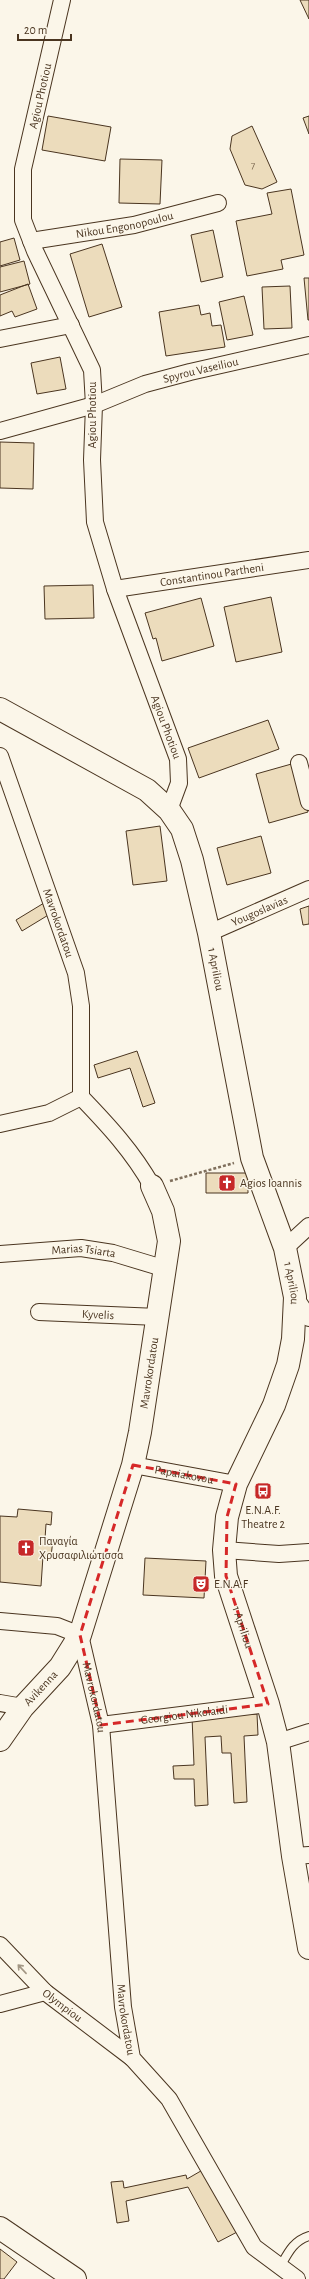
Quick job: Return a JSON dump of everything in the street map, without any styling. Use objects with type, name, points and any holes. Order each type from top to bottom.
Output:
[{"type":"main road","name":"1 Apriliou","points":[[0,709],[147,790],[169,810],[182,828],[192,860],[209,933],[252,1158],[285,1248],[294,1297],[293,1339],[288,1365],[274,1405],[236,1484],[227,1517],[224,1550],[226,1576],[268,1704],[278,1742],[301,1856],[309,1948]]},
{"type":"main road","name":"Mavrokordatou","points":[[80,1635],[133,1465],[166,1269],[169,1241],[163,1211],[152,1186]]},
{"type":"main road","name":"Avikenna","points":[[0,1740],[23,1707],[60,1667],[80,1635]]},
{"type":"main road","points":[[0,2228],[75,2279]]},
{"type":"street","name":"Agiou Photiou","points":[[62,0],[23,169],[23,220],[31,241],[92,370],[94,404],[92,460],[96,522],[115,589],[178,759],[179,783],[169,810]]},
{"type":"street","name":"Nikou Engonopoulou","points":[[31,241],[134,225],[218,203]]},
{"type":"street","points":[[0,339],[71,325]]},
{"type":"street","name":"Spyrou Vaseiliou","points":[[0,431],[94,404],[145,384],[190,372],[309,346]]},
{"type":"street","name":"Constantinou Partheni","points":[[115,589],[309,560]]},
{"type":"street","name":"Mavrokordatou","points":[[1,760],[76,973],[81,1006],[81,1097],[116,1134],[142,1168],[152,1186]]},
{"type":"street","points":[[299,763],[309,802]]},
{"type":"street","name":"Yougoslavias","points":[[209,933],[309,889]]},
{"type":"street","points":[[0,1124],[49,1113],[81,1097]]},
{"type":"street","points":[[285,1248],[309,1226]]},
{"type":"street","name":"Marias Tsiarta","points":[[0,1254],[81,1248],[113,1253],[166,1269]]},
{"type":"street","points":[[294,1297],[309,1318]]},
{"type":"street","name":"Kyvelis","points":[[39,1312],[158,1317]]},
{"type":"street","name":"Papaiakovou","points":[[133,1465],[236,1484]]},
{"type":"street","points":[[224,1550],[279,1554],[309,1552]]},
{"type":"street","points":[[0,1621],[57,1626],[80,1635]]},
{"type":"street","name":"Mavrokordatou","points":[[80,1635],[101,1725],[123,2008],[132,2058],[169,2099],[254,2247],[296,2279]]},
{"type":"street","points":[[0,1703],[23,1707]]},
{"type":"street","name":"Georgiou Nikolaidi","points":[[101,1725],[268,1704]]},
{"type":"street","points":[[278,1742],[309,1732]]},
{"type":"street","name":"Olympiou","points":[[0,1945],[45,1992],[132,2058]]},
{"type":"street","points":[[0,2004],[45,1992]]},
{"type":"lane","points":[[280,2267],[294,2244],[300,2239],[309,2236]]},
{"type":"path","points":[[152,1186],[252,1158]]},
{"type":"highlighted area","points":[[133,1465],[236,1484],[227,1517],[226,1576],[268,1704],[101,1725],[80,1635]]},
{"type":"building","points":[[300,0],[309,0],[309,19]]},
{"type":"building","points":[[48,116],[111,127],[105,161],[42,150]]},
{"type":"building","points":[[309,116],[309,134],[303,118]]},
{"type":"building","points":[[252,126],[277,182],[262,189],[245,185],[230,149],[232,136]]},
{"type":"building","points":[[120,159],[162,160],[160,204],[119,203]]},
{"type":"building","points":[[291,189],[304,255],[281,260],[283,269],[247,276],[236,221],[272,214],[267,193]]},
{"type":"building","points":[[213,230],[223,277],[201,282],[191,235]]},
{"type":"building","points":[[14,238],[20,260],[0,266],[0,242]]},
{"type":"building","points":[[102,244],[122,307],[89,317],[70,254]]},
{"type":"building","points":[[24,261],[30,284],[0,292],[0,267]]},
{"type":"building","points":[[304,278],[309,278],[309,320],[308,320]]},
{"type":"building","points":[[28,284],[37,309],[15,317],[12,311],[0,316],[0,295]]},
{"type":"building","points":[[290,286],[292,328],[264,329],[262,287]]},
{"type":"building","points":[[244,296],[253,335],[227,340],[219,302]]},
{"type":"building","points":[[199,305],[201,315],[210,313],[212,326],[221,325],[225,347],[166,356],[159,312]]},
{"type":"building","points":[[60,357],[66,389],[37,394],[31,363]]},
{"type":"building","points":[[0,442],[34,443],[33,489],[0,488]]},
{"type":"building","points":[[93,585],[94,618],[45,619],[44,586]]},
{"type":"building","points":[[271,597],[282,652],[236,662],[224,607]]},
{"type":"building","points":[[201,598],[214,646],[162,661],[156,638],[153,639],[145,613]]},
{"type":"building","points":[[268,720],[279,749],[199,778],[188,748]]},
{"type":"building","points":[[295,763],[308,812],[269,823],[256,774]]},
{"type":"building","points":[[160,826],[167,881],[133,885],[126,831]]},
{"type":"building","points":[[261,836],[271,873],[227,885],[217,848]]},
{"type":"building","points":[[44,903],[50,914],[22,931],[16,920]]},
{"type":"building","points":[[309,906],[309,924],[303,925],[300,909]]},
{"type":"building","points":[[137,1051],[155,1103],[143,1107],[130,1068],[98,1078],[94,1065]]},
{"type":"building","name":"Agios Ioannis","points":[[206,1173],[248,1173],[248,1193],[206,1193]]},
{"type":"building","name":"Παναγία Χρυσαφιλιώτισσα","points":[[18,1509],[52,1512],[51,1525],[46,1524],[45,1539],[53,1539],[51,1557],[43,1556],[41,1586],[0,1582],[0,1516],[17,1517]]},
{"type":"building","points":[[145,1558],[206,1561],[204,1598],[143,1595]]},
{"type":"building","points":[[257,1714],[258,1735],[244,1736],[247,1802],[234,1803],[231,1753],[222,1753],[221,1736],[205,1737],[208,1805],[195,1806],[194,1779],[174,1779],[173,1766],[194,1765],[192,1717]]},
{"type":"building","points":[[206,2168],[239,2231],[218,2242],[188,2187],[126,2201],[129,2221],[117,2223],[111,2182],[123,2181],[124,2188],[186,2175],[187,2179]]},
{"type":"building","points":[[0,2249],[17,2262],[4,2279],[0,2279]]},
{"type":"place","name":"Agios Ioannis","points":[[227,1183]]},
{"type":"place","name":"E.N.A.F. Theatre 2","points":[[263,1491]]},
{"type":"place","name":"Παναγία Χρυσαφιλιώτισσα","points":[[26,1548]]},
{"type":"place","name":"E.N.A.F","points":[[201,1584]]}]
